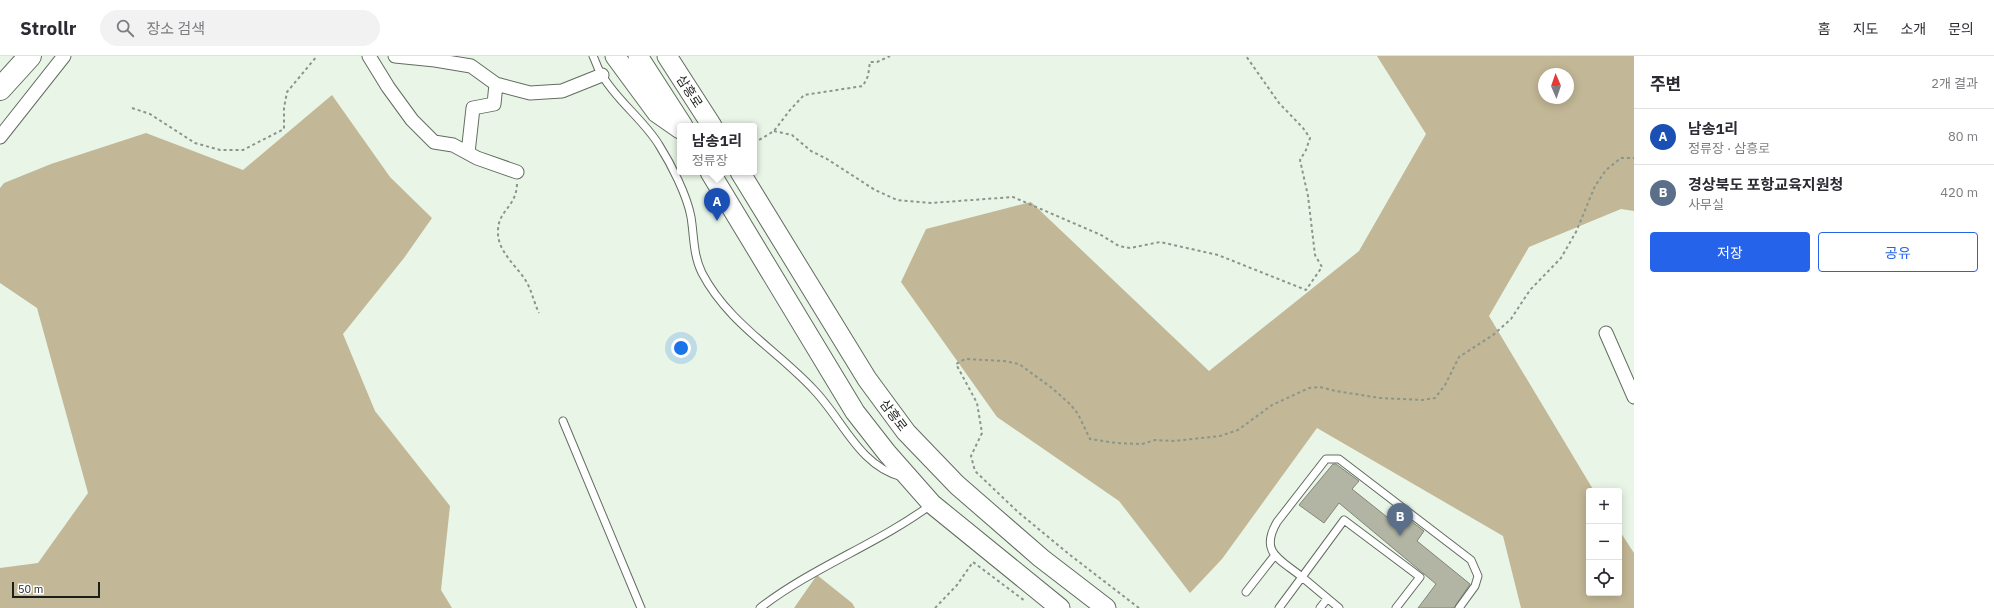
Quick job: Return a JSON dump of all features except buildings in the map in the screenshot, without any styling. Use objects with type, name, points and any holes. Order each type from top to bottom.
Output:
[{"type":"highway","points":[[0,88],[22,56]]},
{"type":"highway","points":[[0,88],[30,56]]},
{"type":"main road","name":"삼흥로","points":[[638,56],[681,123]]},
{"type":"main road","name":"삼흥로","points":[[667,56],[710,123]]},
{"type":"main road","points":[[683,56],[702,108]]},
{"type":"main road","points":[[614,57],[657,113],[677,127]]},
{"type":"main road","points":[[712,175],[855,412],[932,504],[1060,608]]},
{"type":"main road","name":"삼흥로","points":[[742,175],[862,372],[906,432],[957,486],[1041,558],[1106,608]]},
{"type":"street","points":[[0,137],[64,56]]},
{"type":"street","points":[[369,56],[388,87],[412,120],[434,142],[453,145],[468,153],[517,172]]},
{"type":"street","points":[[395,56],[435,60],[471,66],[496,84],[530,93],[562,91],[602,75]]},
{"type":"street","points":[[468,153],[473,108],[494,104],[496,84]]},
{"type":"street","points":[[1606,333],[1634,397]]},
{"type":"lane","points":[[593,56],[602,75],[659,144],[675,173],[691,215],[694,248],[702,272],[722,303],[742,325],[815,390],[856,446],[889,474],[910,479]]},
{"type":"lane","points":[[563,421],[641,608]]},
{"type":"lane","points":[[1339,608],[1275,555],[1269,544],[1271,533],[1277,522],[1326,459],[1339,459],[1471,560],[1478,576],[1475,586],[1459,608]]},
{"type":"lane","points":[[760,608],[769,604],[780,592],[904,525],[932,504]]},
{"type":"lane","points":[[1279,608],[1344,520],[1420,577],[1396,608]]},
{"type":"lane","points":[[1246,592],[1275,555]]},
{"type":"lane","points":[[1320,608],[1327,599]]},
{"type":"path","points":[[132,108],[150,114],[195,143],[220,150],[243,150],[284,129],[284,108],[288,92],[317,56]]},
{"type":"path","points":[[757,141],[774,131],[804,95],[863,86],[868,76],[870,62],[877,62],[890,56]]},
{"type":"path","points":[[774,131],[792,135],[811,151],[827,159],[875,190],[897,200],[931,203],[981,198],[1013,198],[1101,235],[1119,246],[1130,248],[1160,242],[1218,255],[1306,290],[1322,267],[1315,255],[1308,196],[1300,160],[1306,150],[1310,138],[1303,128],[1279,103],[1246,56]]},
{"type":"path","points":[[1139,608],[1070,555],[1018,512],[975,471],[970,456],[982,433],[977,402],[956,364],[965,359],[1004,361],[1018,364],[1052,388],[1070,404],[1078,414],[1090,439],[1116,443],[1142,444],[1155,440],[1174,441],[1220,436],[1238,430],[1272,405],[1309,388],[1320,387],[1380,398],[1423,400],[1435,398],[1445,385],[1459,357],[1493,336],[1511,319],[1530,290],[1561,258],[1576,232],[1595,186],[1606,170],[1621,158],[1634,158]]},
{"type":"path","points":[[517,172],[516,194],[510,207],[501,216],[497,231],[501,247],[527,282],[539,313]]},
{"type":"path","points":[[935,608],[957,585],[973,562],[1028,603]]},
{"type":"shaded area","points":[[1377,56],[1634,56],[1634,211],[1621,209],[1529,247],[1489,316],[1592,488],[1586,488],[1586,596],[1622,596],[1622,535],[1634,553],[1634,608],[1521,608],[1503,536],[1317,428],[1222,559],[1190,593],[1119,501],[997,417],[901,282],[926,229],[1031,202],[1209,371],[1359,251],[1426,134]]},
{"type":"shaded area","points":[[332,95],[390,177],[432,218],[404,258],[343,334],[375,411],[450,506],[441,590],[452,608],[0,608],[0,568],[38,563],[88,493],[37,308],[0,283],[0,188],[4,183],[51,164],[146,133],[243,170]]},
{"type":"shaded area","points":[[817,575],[852,603],[855,608],[794,608]]},
{"type":"place","name":"남송1리","points":[[717,221]]},
{"type":"place","name":"경상북도 포항교육지원청","points":[[1400,536]]}]
